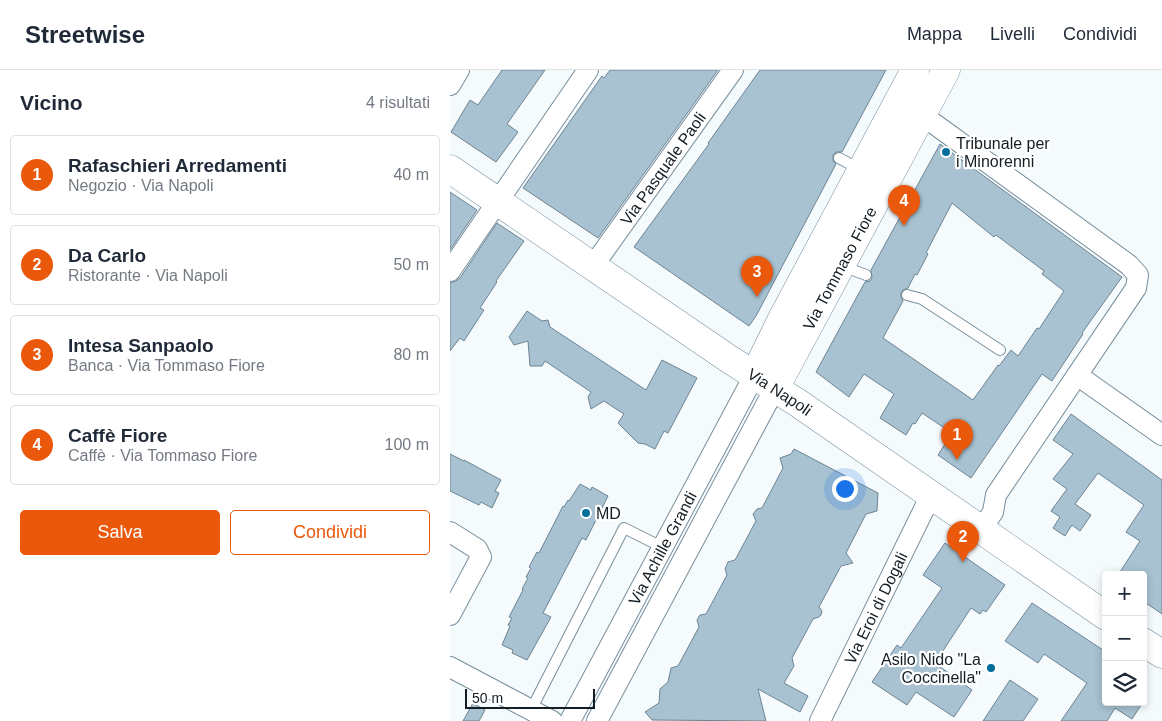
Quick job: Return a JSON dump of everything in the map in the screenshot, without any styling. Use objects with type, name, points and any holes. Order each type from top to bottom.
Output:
[{"type":"main road","name":"Via Tommaso Fiore","points":[[764,382],[794,324],[850,164],[915,70]]},
{"type":"main road","name":"Via Tommaso Fiore","points":[[794,324],[841,266],[946,70]]},
{"type":"main road","name":"Via Napoli","points":[[450,170],[1102,613]]},
{"type":"main road","points":[[1147,645],[1162,654]]},
{"type":"street","points":[[450,85],[459,70]]},
{"type":"street","points":[[450,271],[588,70]]},
{"type":"street","name":"Via Pasquale Paoli","points":[[593,266],[733,70]]},
{"type":"street","points":[[922,115],[1129,265],[1138,275],[1136,288],[996,495],[992,512],[981,530]]},
{"type":"street","points":[[1077,376],[1162,436]]},
{"type":"street","name":"Via Achille Grandi","points":[[570,721],[662,547],[764,382]]},
{"type":"street","name":"Via Achille Grandi","points":[[597,721],[764,382]]},
{"type":"street","name":"Via Eroi di Dogali","points":[[820,721],[931,496]]},
{"type":"street","points":[[450,532],[477,549],[481,557],[450,615]]},
{"type":"street","points":[[450,667],[552,721]]},
{"type":"lane","points":[[841,266],[866,275]]},
{"type":"lane","points":[[907,295],[922,299],[1000,350]]},
{"type":"lane","points":[[531,710],[624,528],[662,547]]},
{"type":"building","points":[[502,70],[545,70],[507,124],[518,132],[496,162],[451,132],[470,100],[478,105]]},
{"type":"building","points":[[610,70],[718,70],[598,238],[523,188],[602,76],[604,78]]},
{"type":"building","points":[[760,70],[886,70],[842,152],[836,152],[833,155],[833,161],[836,164],[749,326],[634,247]]},
{"type":"building","points":[[940,144],[1122,277],[1082,333],[1052,381],[1042,374],[971,478],[938,455],[952,433],[922,413],[906,435],[880,418],[894,394],[864,374],[849,397],[816,372],[865,282],[870,281],[872,278],[871,270]],"holes":[[[952,203],[994,237],[996,235],[1044,271],[1042,274],[1064,291],[1039,329],[1037,328],[1018,356],[1011,350],[973,400],[883,338],[903,301],[901,293],[908,288],[915,274],[917,275],[928,254],[926,253]]]},
{"type":"building","points":[[450,192],[477,210],[450,250]]},
{"type":"building","points":[[497,223],[524,241],[496,281],[480,308],[484,310],[464,341],[460,338],[450,351],[450,283],[460,278]]},
{"type":"building","points":[[527,311],[542,321],[548,320],[550,327],[646,390],[662,360],[697,378],[668,433],[664,431],[655,449],[638,443],[618,423],[624,414],[604,401],[591,409],[588,397],[591,392],[545,361],[542,366],[530,366],[528,341],[514,345],[509,337]]},
{"type":"building","points":[[1071,414],[1162,480],[1162,614],[1147,604],[1147,571],[1121,571],[1140,541],[1126,532],[1144,505],[1098,473],[1075,504],[1091,515],[1080,531],[1072,525],[1065,536],[1053,528],[1060,517],[1051,511],[1067,489],[1053,479],[1073,454],[1053,440]]},
{"type":"building","points":[[794,449],[878,493],[877,511],[866,514],[846,553],[853,563],[841,566],[819,607],[822,611],[821,615],[813,619],[792,658],[794,666],[784,683],[808,696],[800,712],[758,689],[766,721],[652,720],[645,712],[659,703],[660,689],[668,682],[671,668],[678,666],[699,627],[697,620],[700,615],[706,614],[727,575],[725,569],[728,562],[735,560],[756,521],[753,514],[757,509],[762,508],[783,468],[780,458],[791,454]]},
{"type":"building","points":[[450,454],[501,480],[495,491],[499,493],[492,508],[481,502],[479,505],[450,491]]},
{"type":"building","points":[[580,484],[591,490],[592,487],[608,496],[586,540],[582,538],[543,613],[551,617],[527,660],[512,653],[513,650],[502,645],[512,618],[509,617],[523,590],[528,578],[526,577],[531,568],[529,567],[537,552],[539,553],[563,506],[569,501]]},
{"type":"building","points":[[945,543],[1005,585],[986,612],[983,610],[980,614],[971,608],[935,663],[972,690],[954,717],[916,692],[907,705],[872,682],[897,645],[901,648],[942,588],[923,575]]},
{"type":"building","points":[[1032,603],[1102,649],[1102,706],[1140,706],[1132,719],[1115,708],[1107,721],[1061,721],[1087,683],[1044,654],[1038,663],[1005,641]]},
{"type":"building","points":[[1010,680],[1038,699],[1023,721],[983,721]]},
{"type":"building","points":[[473,703],[485,710],[479,721],[463,721]]},
{"type":"place","name":"Tribunale per i Minorenni","points":[[946,152]]},
{"type":"place","name":"Caffè Fiore","points":[[904,226]]},
{"type":"place","name":"Intesa Sanpaolo","points":[[757,297]]},
{"type":"place","name":"Rafaschieri Arredamenti","points":[[957,460]]},
{"type":"place","name":"MD","points":[[586,513]]},
{"type":"place","name":"Da Carlo","points":[[963,562]]},
{"type":"place","name":"Asilo Nido \"La Coccinella\"","points":[[991,668]]}]
